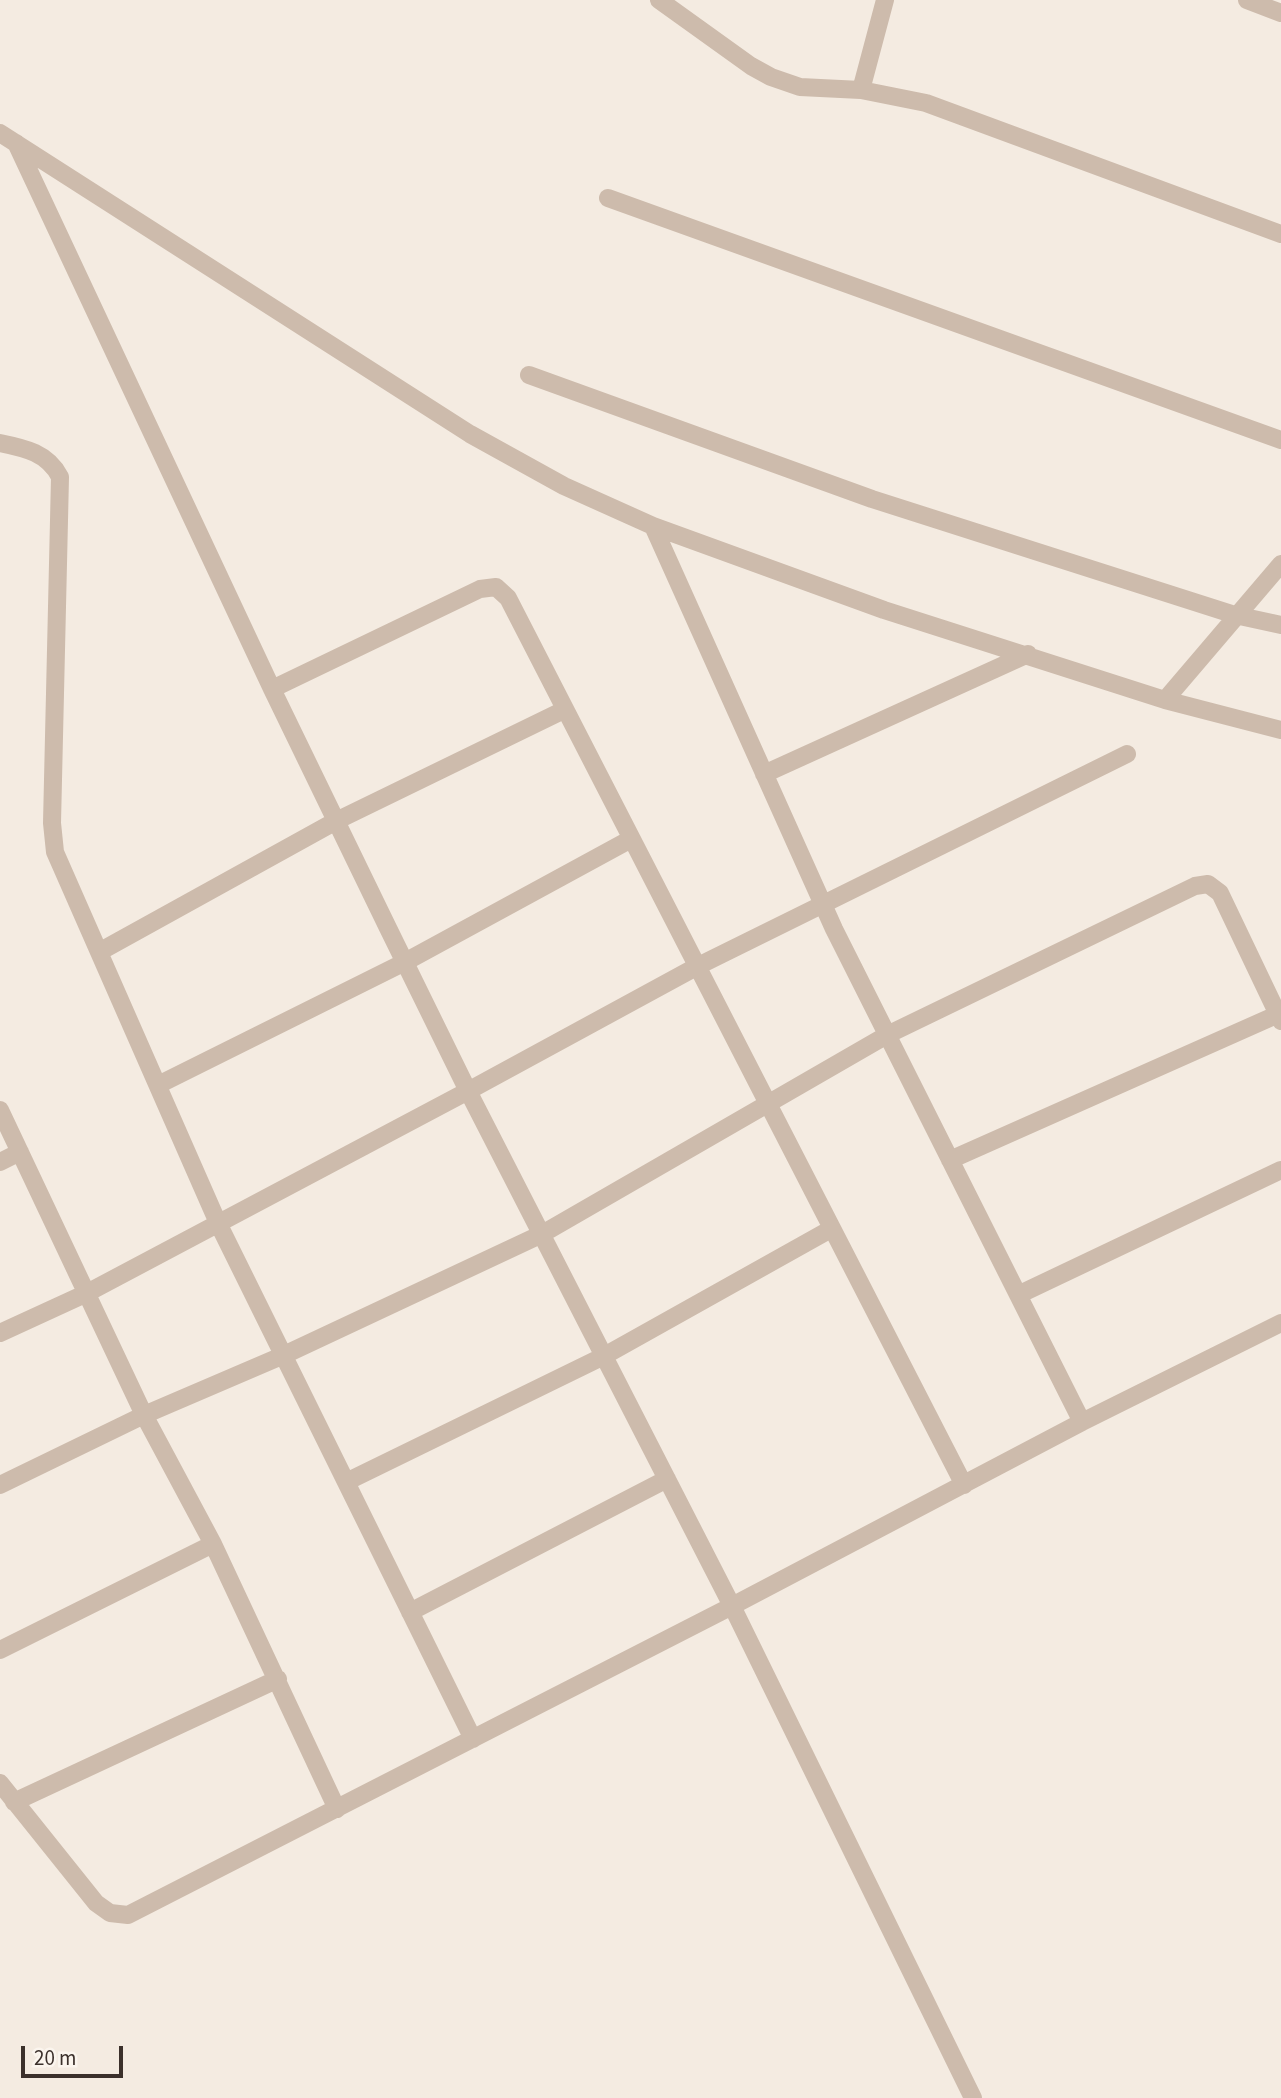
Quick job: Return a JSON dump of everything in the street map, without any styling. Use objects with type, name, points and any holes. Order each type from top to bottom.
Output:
[{"type":"street","points":[[659,0],[771,77],[800,87],[862,90],[926,103],[1281,234]]},
{"type":"street","points":[[862,90],[885,0]]},
{"type":"street","points":[[1247,0],[1281,13]]},
{"type":"street","points":[[0,133],[470,434],[564,486],[653,526],[884,610],[1165,699],[1281,730]]},
{"type":"street","points":[[16,143],[272,689],[468,1091],[732,1606],[973,2098]]},
{"type":"street","points":[[608,198],[1281,440]]},
{"type":"street","points":[[530,375],[872,499],[1235,615],[1281,625]]},
{"type":"street","points":[[0,443],[39,454],[48,460],[60,477],[52,823],[55,852],[218,1223],[473,1739]]},
{"type":"street","points":[[653,526],[823,904],[1082,1422]]},
{"type":"street","points":[[1165,699],[1281,564]]},
{"type":"street","points":[[272,689],[480,589],[496,587],[508,597],[964,1485]]},
{"type":"street","points":[[764,774],[1028,654]]},
{"type":"street","points":[[99,952],[336,821],[564,710]]},
{"type":"street","points":[[0,1333],[87,1293],[696,967],[1127,754]]},
{"type":"street","points":[[158,1085],[405,962],[631,839]]},
{"type":"street","points":[[0,1485],[144,1415],[284,1355],[542,1234],[887,1035],[1201,884],[1208,884],[1220,893],[1280,1016],[950,1160]]},
{"type":"street","points":[[0,1110],[144,1415],[214,1544],[337,1808]]},
{"type":"street","points":[[0,1162],[20,1152]]},
{"type":"street","points":[[1018,1294],[1281,1170]]},
{"type":"street","points":[[346,1482],[604,1356],[831,1229]]},
{"type":"street","points":[[0,1783],[96,1903],[110,1913],[128,1915],[732,1606],[1082,1422],[1281,1323]]},
{"type":"street","points":[[411,1612],[667,1479]]},
{"type":"street","points":[[0,1650],[214,1544]]},
{"type":"street","points":[[14,1802],[278,1679]]}]
